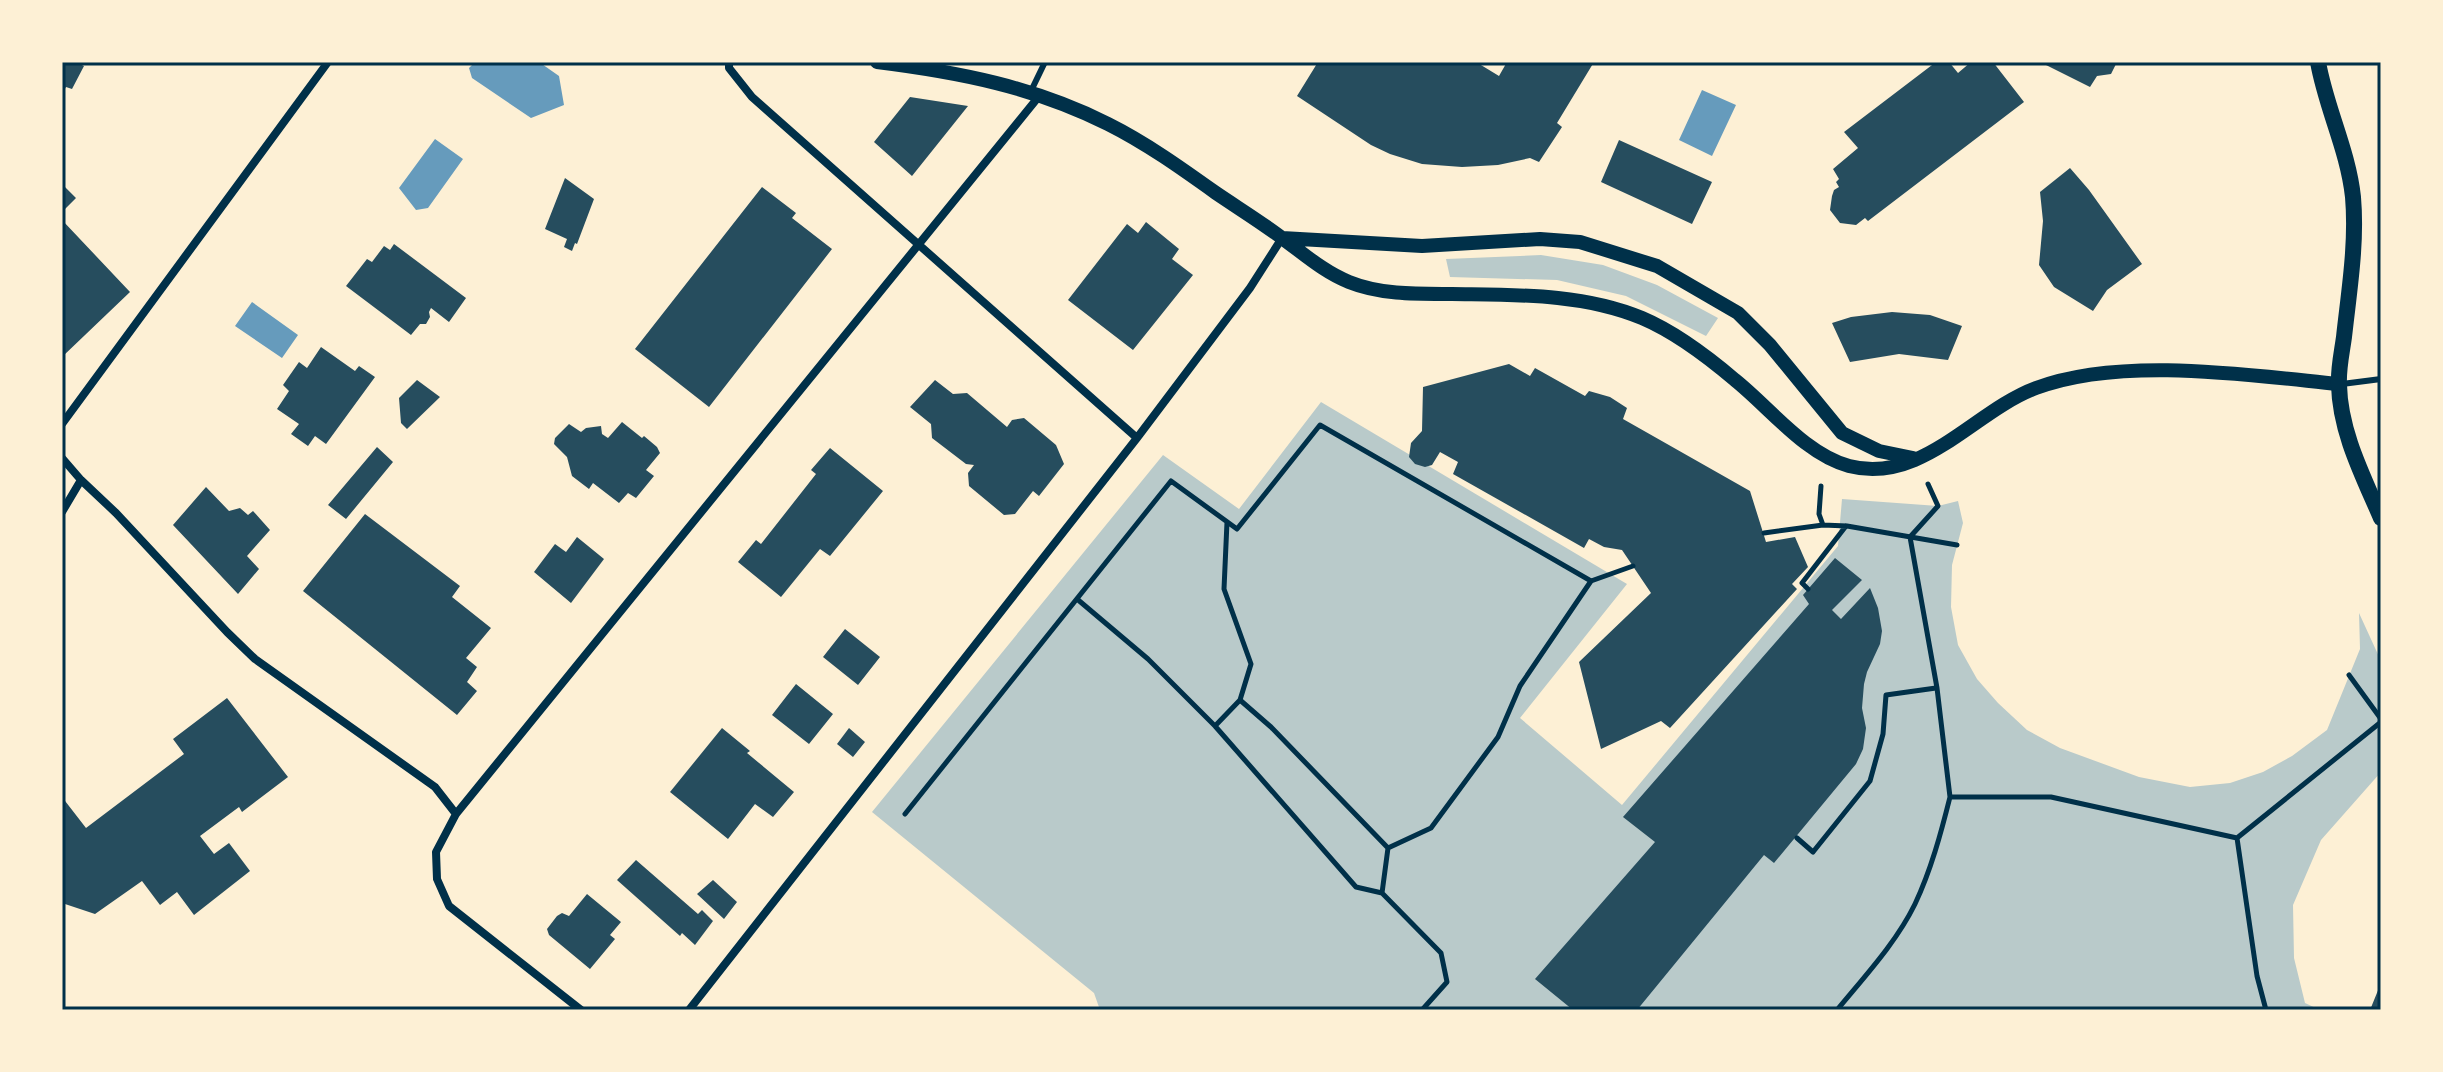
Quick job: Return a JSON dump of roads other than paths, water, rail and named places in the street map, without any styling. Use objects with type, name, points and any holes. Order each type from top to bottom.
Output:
[{"type":"main road","points":[[2318,62],[2346,156],[2353,199],[2354,256],[2338,384],[2353,451],[2381,518]]},
{"type":"street","points":[[62,424],[328,62]]},
{"type":"street","points":[[729,62],[729,68],[752,97],[1137,438]]},
{"type":"street","points":[[877,62],[954,72],[1036,93],[1107,123],[1157,152],[1313,262],[1350,282],[1397,294],[1536,295],[1591,303],[1641,318],[1688,345],[1734,378],[1822,457],[1853,467],[1884,468],[1916,458],[1940,448],[2005,402],[2037,387],[2072,379],[2124,371],[2202,372],[2338,384]]},
{"type":"street","points":[[581,1010],[449,906],[437,879],[436,852],[456,814],[919,243],[1036,93]]},
{"type":"street","points":[[689,1010],[1137,438],[1250,288],[1282,238]]},
{"type":"street","points":[[1282,238],[1422,246],[1540,239],[1580,242],[1657,266],[1738,313],[1770,345],[1842,433],[1879,451],[1916,458]]},
{"type":"street","points":[[62,458],[255,659],[435,787],[456,814]]},
{"type":"street","points":[[62,512],[81,480]]},
{"type":"lane","points":[[1036,93],[1045,62]]},
{"type":"lane","points":[[2338,384],[2381,379]]},
{"type":"water","points":[[475,62],[539,62],[559,76],[564,105],[531,118],[472,78],[469,68]]},
{"type":"water","points":[[1702,90],[1736,105],[1712,156],[1679,140]]},
{"type":"water","points":[[435,139],[463,159],[428,208],[416,210],[399,188]]},
{"type":"water","points":[[252,302],[298,335],[282,358],[235,326]]}]
